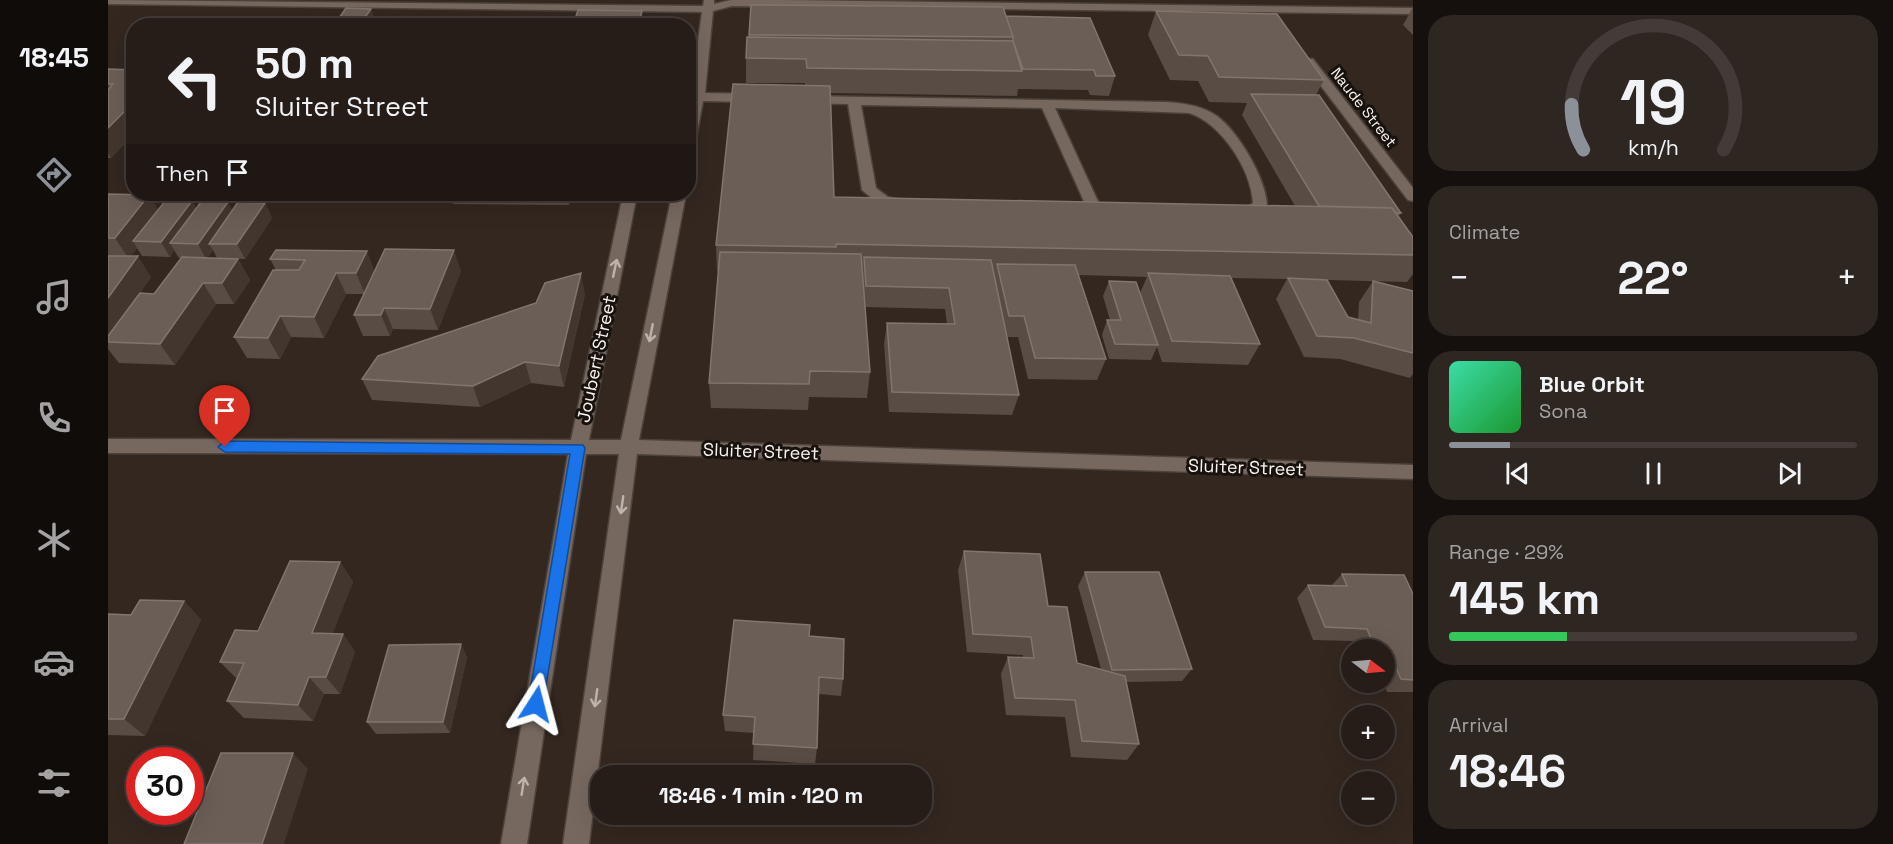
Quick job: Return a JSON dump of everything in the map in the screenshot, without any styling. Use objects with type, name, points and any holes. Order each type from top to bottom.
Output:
[{"type":"street","points":[[108,14],[122,0]]},
{"type":"street","points":[[108,1],[668,8],[727,2],[763,2],[1413,11]]},
{"type":"street","points":[[696,106],[708,5]]},
{"type":"street","points":[[1267,8],[1282,27]]},
{"type":"street","name":"Naude Street","points":[[1304,55],[1413,196]]},
{"type":"street","points":[[698,97],[765,99]]},
{"type":"street","points":[[787,99],[1174,106],[1212,118],[1254,178],[1262,198],[1260,204],[1250,212],[1221,213]]},
{"type":"street","points":[[854,101],[869,190],[883,200],[914,207]]},
{"type":"street","points":[[1047,104],[1094,208]]},
{"type":"street","name":"Joubert Street","points":[[513,844],[578,448],[629,201]]},
{"type":"street","points":[[576,844],[629,447],[678,201]]},
{"type":"street","name":"Sluiter Street","points":[[108,446],[629,447],[1413,472]]},
{"type":"building","points":[[751,5],[1003,7],[1013,37],[749,35]]},
{"type":"building","points":[[346,8],[371,9],[364,18],[339,18]]},
{"type":"building","points":[[578,10],[642,11],[640,18],[576,18]]},
{"type":"building","points":[[1156,11],[1277,14],[1324,80],[1219,77],[1208,56],[1179,55]]},
{"type":"building","points":[[1006,16],[1090,18],[1115,76],[1096,76],[1094,70],[1023,69]]},
{"type":"building","points":[[747,37],[1013,41],[1022,71],[807,68],[806,59],[746,58]]},
{"type":"building","points":[[108,69],[126,70],[126,110],[108,128],[108,90],[113,84],[108,84]]},
{"type":"building","points":[[733,84],[830,86],[834,197],[1392,208],[1413,237],[1413,255],[836,244],[836,247],[716,245]]},
{"type":"building","points":[[1251,94],[1319,95],[1401,213],[1396,213],[1392,208],[1319,206]]},
{"type":"building","points":[[108,194],[126,194],[126,201],[144,201],[115,238],[108,238]]},
{"type":"building","points":[[165,201],[192,201],[161,242],[133,241]]},
{"type":"building","points":[[201,202],[228,202],[198,244],[170,243]]},
{"type":"building","points":[[238,202],[265,203],[237,244],[209,244]]},
{"type":"building","points":[[385,249],[454,250],[430,309],[384,308],[381,315],[354,315]]},
{"type":"building","points":[[276,250],[367,251],[356,273],[336,273],[314,317],[280,316],[268,338],[234,337],[273,270],[299,270],[305,260],[270,259]]},
{"type":"building","points":[[720,252],[861,254],[870,372],[810,371],[809,384],[709,383]]},
{"type":"building","points":[[108,256],[138,256],[108,298]]},
{"type":"building","points":[[182,257],[238,259],[222,283],[203,283],[160,344],[108,342],[108,336],[140,293],[154,294]]},
{"type":"building","points":[[864,257],[991,260],[1019,395],[892,392],[887,323],[955,324],[949,288],[866,286]]},
{"type":"building","points":[[997,264],[1075,265],[1106,359],[1035,358],[1024,316],[1009,316]]},
{"type":"building","points":[[581,273],[559,366],[525,362],[473,386],[362,379],[378,356],[536,303],[545,283]]},
{"type":"building","points":[[1148,273],[1230,276],[1260,344],[1172,341]]},
{"type":"building","points":[[1288,278],[1327,280],[1348,317],[1371,323],[1373,281],[1413,291],[1413,353],[1354,338],[1317,336]]},
{"type":"building","points":[[1109,281],[1136,282],[1158,345],[1115,344],[1107,320],[1121,320]]},
{"type":"building","points":[[964,551],[1040,554],[1048,606],[1067,607],[1077,663],[1125,676],[1139,744],[1082,741],[1075,700],[1015,698],[1008,657],[1034,658],[1031,637],[973,634]]},
{"type":"building","points":[[290,561],[340,562],[312,633],[343,634],[326,677],[309,677],[298,705],[227,701],[244,663],[220,662],[235,630],[258,631]]},
{"type":"building","points":[[1085,572],[1159,572],[1192,669],[1112,670]]},
{"type":"building","points":[[1342,574],[1404,575],[1413,594],[1413,680],[1401,679],[1395,666],[1395,639],[1371,639],[1367,629],[1325,627],[1308,585],[1347,586]]},
{"type":"building","points":[[140,600],[184,601],[124,719],[108,719],[108,614],[131,615]]},
{"type":"building","points":[[734,620],[810,625],[809,636],[844,639],[843,679],[819,677],[817,748],[753,744],[755,717],[723,715]]},
{"type":"building","points":[[461,644],[443,722],[367,722],[389,645]]},
{"type":"building","points":[[221,753],[293,753],[262,844],[184,844],[192,825],[204,825],[204,795]]},
{"type":"route","points":[[225,447],[578,448],[536,704]]}]
